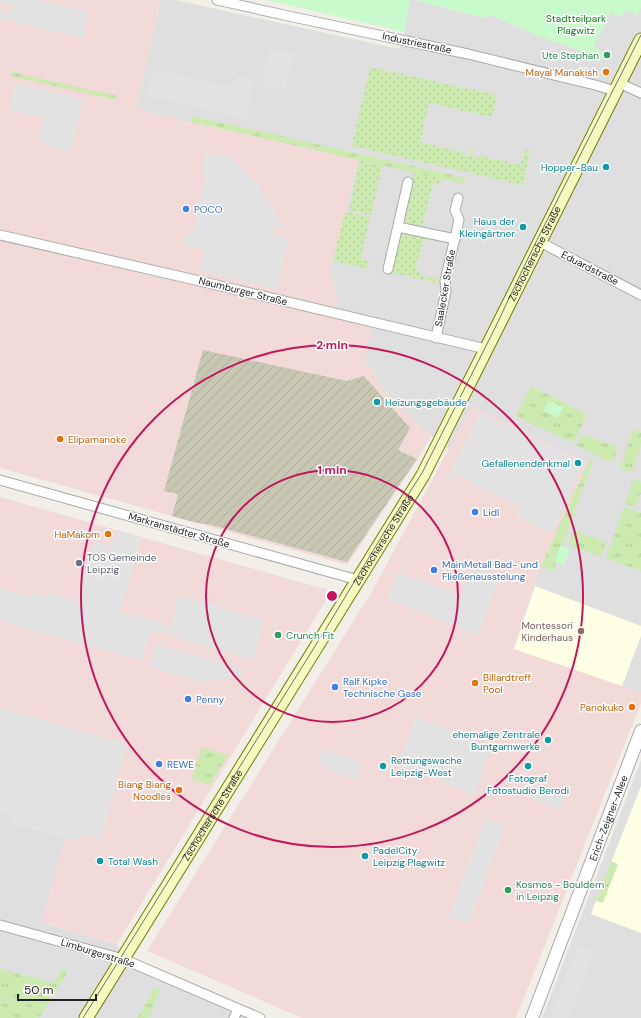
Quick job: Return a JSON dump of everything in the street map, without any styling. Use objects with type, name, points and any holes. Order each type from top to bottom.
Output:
[{"type":"main road","name":"Zschochersche Straße","points":[[86,1018],[424,474],[641,40]]},
{"type":"street","name":"Industriestraße","points":[[217,0],[468,54],[595,85],[617,87],[641,93]]},
{"type":"street","points":[[388,268],[408,182]]},
{"type":"street","name":"Saalecker Straße","points":[[436,338],[446,291],[445,281],[458,220],[455,210],[458,198]]},
{"type":"street","name":"Saalecker Straße","points":[[398,227],[454,239]]},
{"type":"street","name":"Naumburger Straße","points":[[0,235],[486,349]]},
{"type":"street","name":"Eduardstraße","points":[[540,242],[641,295]]},
{"type":"street","name":"Markranstädter Straße","points":[[0,480],[358,580]]},
{"type":"street","name":"Erich-Zeigner-Allee","points":[[532,1018],[641,731]]},
{"type":"street","name":"Limburgerstraße","points":[[0,925],[123,959],[260,1018]]},
{"type":"street","points":[[234,1018],[238,1009]]},
{"type":"shaded area","points":[[0,0],[161,0],[136,108],[158,115],[358,160],[331,270],[338,305],[332,312],[373,322],[364,361],[389,396],[413,421],[431,436],[417,460],[347,565],[0,468]]},
{"type":"shaded area","points":[[0,0],[37,0],[89,12],[84,38],[0,19],[0,11],[10,14],[12,5],[0,2]]},
{"type":"shaded area","points":[[161,0],[175,0],[399,49],[410,0],[416,0],[483,18],[491,15],[536,35],[593,47],[611,12],[625,10],[637,15],[641,6],[641,693],[514,649],[536,577],[588,463],[472,406],[449,450],[413,421],[389,396],[331,313],[338,305],[331,270],[358,160],[158,115],[136,108]]},
{"type":"shaded area","points":[[269,49],[278,51],[289,50],[295,53],[286,91],[263,85]]},
{"type":"shaded area","points":[[152,69],[233,87],[236,75],[255,79],[246,119],[146,96]]},
{"type":"shaded area","points":[[16,83],[83,99],[71,151],[45,146],[46,143],[39,141],[44,118],[9,110]]},
{"type":"shaded area","points":[[206,153],[231,157],[260,187],[284,228],[276,226],[274,235],[288,239],[277,289],[199,271],[204,250],[183,245],[185,232],[193,234],[206,173],[202,172]]},
{"type":"shaded area","points":[[203,350],[347,381],[364,376],[410,428],[398,450],[417,459],[347,562],[212,525],[193,522],[172,516],[178,494],[164,491]]},
{"type":"shaded area","points":[[472,406],[588,463],[536,577],[514,649],[641,692],[641,703],[516,1018],[302,1018],[147,951],[371,593]]},
{"type":"shaded area","points":[[480,413],[577,459],[575,465],[581,468],[552,534],[516,517],[521,507],[456,474],[452,482],[447,479]]},
{"type":"shaded area","points":[[0,497],[328,590],[329,595],[117,944],[41,923],[65,838],[11,823],[12,815],[0,812]]},
{"type":"shaded area","points":[[114,529],[142,537],[120,611],[167,625],[165,634],[151,630],[142,661],[0,621],[0,588],[30,597],[31,592],[48,596],[48,593],[76,601],[93,541],[107,545],[112,544],[116,538],[117,532]]},
{"type":"shaded area","points":[[471,568],[500,575],[478,635],[387,599],[397,572],[461,595]]},
{"type":"shaded area","name":"Montessori Kinderhaus","points":[[535,586],[641,626],[641,636],[622,686],[514,649]]},
{"type":"shaded area","points":[[179,595],[264,620],[253,660],[168,635]]},
{"type":"shaded area","points":[[156,644],[243,669],[241,677],[208,681],[208,683],[150,667]]},
{"type":"shaded area","points":[[0,708],[127,744],[101,840],[82,834],[79,842],[11,823],[12,815],[0,812]]},
{"type":"shaded area","points":[[416,717],[492,746],[474,794],[398,765]]},
{"type":"shaded area","points":[[323,748],[363,764],[356,781],[317,764]]},
{"type":"shaded area","points":[[641,760],[641,1018],[542,1018]]},
{"type":"shaded area","points":[[525,782],[565,797],[560,809],[521,794]]},
{"type":"shaded area","points":[[641,786],[641,933],[591,914]]},
{"type":"shaded area","points":[[0,812],[12,815],[11,823],[65,838],[41,923],[117,944],[123,959],[260,1018],[0,1018]]},
{"type":"shaded area","points":[[485,819],[505,826],[469,924],[448,917]]},
{"type":"shaded area","points":[[578,945],[595,951],[569,1018],[550,1018]]},
{"type":"green space","points":[[267,0],[410,0],[404,32]]},
{"type":"green space","name":"Stadtteilpark Plagwitz","points":[[416,0],[641,0],[641,6],[637,15],[625,10],[621,17],[611,12],[593,47],[604,53],[601,58],[536,35],[491,15],[483,18]]},
{"type":"green space","points":[[370,67],[497,95],[492,117],[429,103],[420,142],[465,153],[465,156],[469,157],[472,147],[474,147],[472,156],[479,158],[480,156],[521,165],[525,149],[530,150],[523,185],[352,146]]},
{"type":"green space","points":[[12,72],[117,96],[116,100],[11,76]]},
{"type":"green space","points":[[193,116],[466,178],[464,184],[191,122]]},
{"type":"green space","points":[[360,161],[382,166],[371,215],[349,210]]},
{"type":"green space","points":[[414,173],[441,179],[440,184],[433,183],[422,227],[409,224],[404,219]]},
{"type":"green space","points":[[345,212],[370,217],[361,259],[370,262],[367,269],[333,261]]},
{"type":"green space","points":[[404,232],[430,237],[429,241],[423,240],[415,269],[420,271],[419,275],[442,280],[441,284],[390,272],[399,235]]},
{"type":"green space","points":[[531,386],[587,414],[573,443],[516,416]]},
{"type":"green space","points":[[549,401],[563,407],[558,418],[544,411]]},
{"type":"green space","points":[[633,429],[641,432],[641,445],[631,473],[620,467]]},
{"type":"green space","points":[[582,434],[618,447],[612,463],[576,445]]},
{"type":"green space","points":[[594,458],[562,546],[560,546],[555,562],[554,572],[541,566],[588,463]]},
{"type":"green space","points":[[634,479],[641,482],[641,494],[635,507],[625,503]]},
{"type":"green space","points":[[624,507],[641,513],[641,571],[606,558]]},
{"type":"green space","points":[[573,530],[606,542],[601,557],[568,544]]},
{"type":"green space","points":[[560,546],[570,549],[564,565],[555,562]]},
{"type":"green space","points":[[201,748],[228,755],[210,785],[192,780]]},
{"type":"green space","points":[[611,861],[618,864],[603,903],[596,901]]},
{"type":"green space","points":[[0,969],[48,981],[49,985],[54,982],[63,969],[68,971],[39,1018],[0,1018],[0,1002],[2,996],[0,996]]},
{"type":"green space","points":[[155,988],[160,990],[149,1018],[137,1018]]},
{"type":"tram line","points":[[83,1018],[422,473],[495,328],[532,250],[641,35]]},
{"type":"place","name":"Ute Stephan","points":[[607,55]]},
{"type":"place","name":"Mayal Manakish","points":[[606,72]]},
{"type":"place","name":"Hopper-Bau","points":[[606,167]]},
{"type":"place","name":"POCO","points":[[186,209]]},
{"type":"place","name":"Haus der Kleingärtner","points":[[523,227]]},
{"type":"place","name":"Heizungsgebäude","points":[[377,402]]},
{"type":"place","name":"Elipamanoke","points":[[60,439]]},
{"type":"place","name":"Gefallenendenkmal","points":[[578,463]]},
{"type":"place","name":"Lidl","points":[[475,512]]},
{"type":"place","name":"HaMakom","points":[[108,534]]},
{"type":"place","name":"TOS Gemeinde Leipzig","points":[[79,563]]},
{"type":"place","name":"MainMetall Bad- und Fließenausstelung","points":[[434,570]]},
{"type":"place","name":"Montessori Kinderhaus","points":[[581,631]]},
{"type":"place","name":"Crunch Fit","points":[[278,635]]},
{"type":"place","name":"Billardtreff Pool","points":[[475,683]]},
{"type":"place","name":"Ralf Kipke Technische Gase","points":[[335,687]]},
{"type":"place","name":"Penny","points":[[188,699]]},
{"type":"place","name":"Panokuko","points":[[632,707]]},
{"type":"place","name":"ehemalige Zentrale Buntgarnwerke","points":[[548,740]]},
{"type":"place","name":"REWE","points":[[159,764]]},
{"type":"place","name":"Rettungswache Leipzig-West","points":[[383,766]]},
{"type":"place","name":"Fotograf Fotostudio Berodi","points":[[528,766]]},
{"type":"place","name":"Biang Biang Noodles","points":[[179,790]]},
{"type":"place","name":"PadelCity Leipzig Plagwitz","points":[[365,856]]},
{"type":"place","name":"Total Wash","points":[[100,861]]},
{"type":"place","name":"Kosmos - Bouldern in Leipzig","points":[[508,890]]}]
